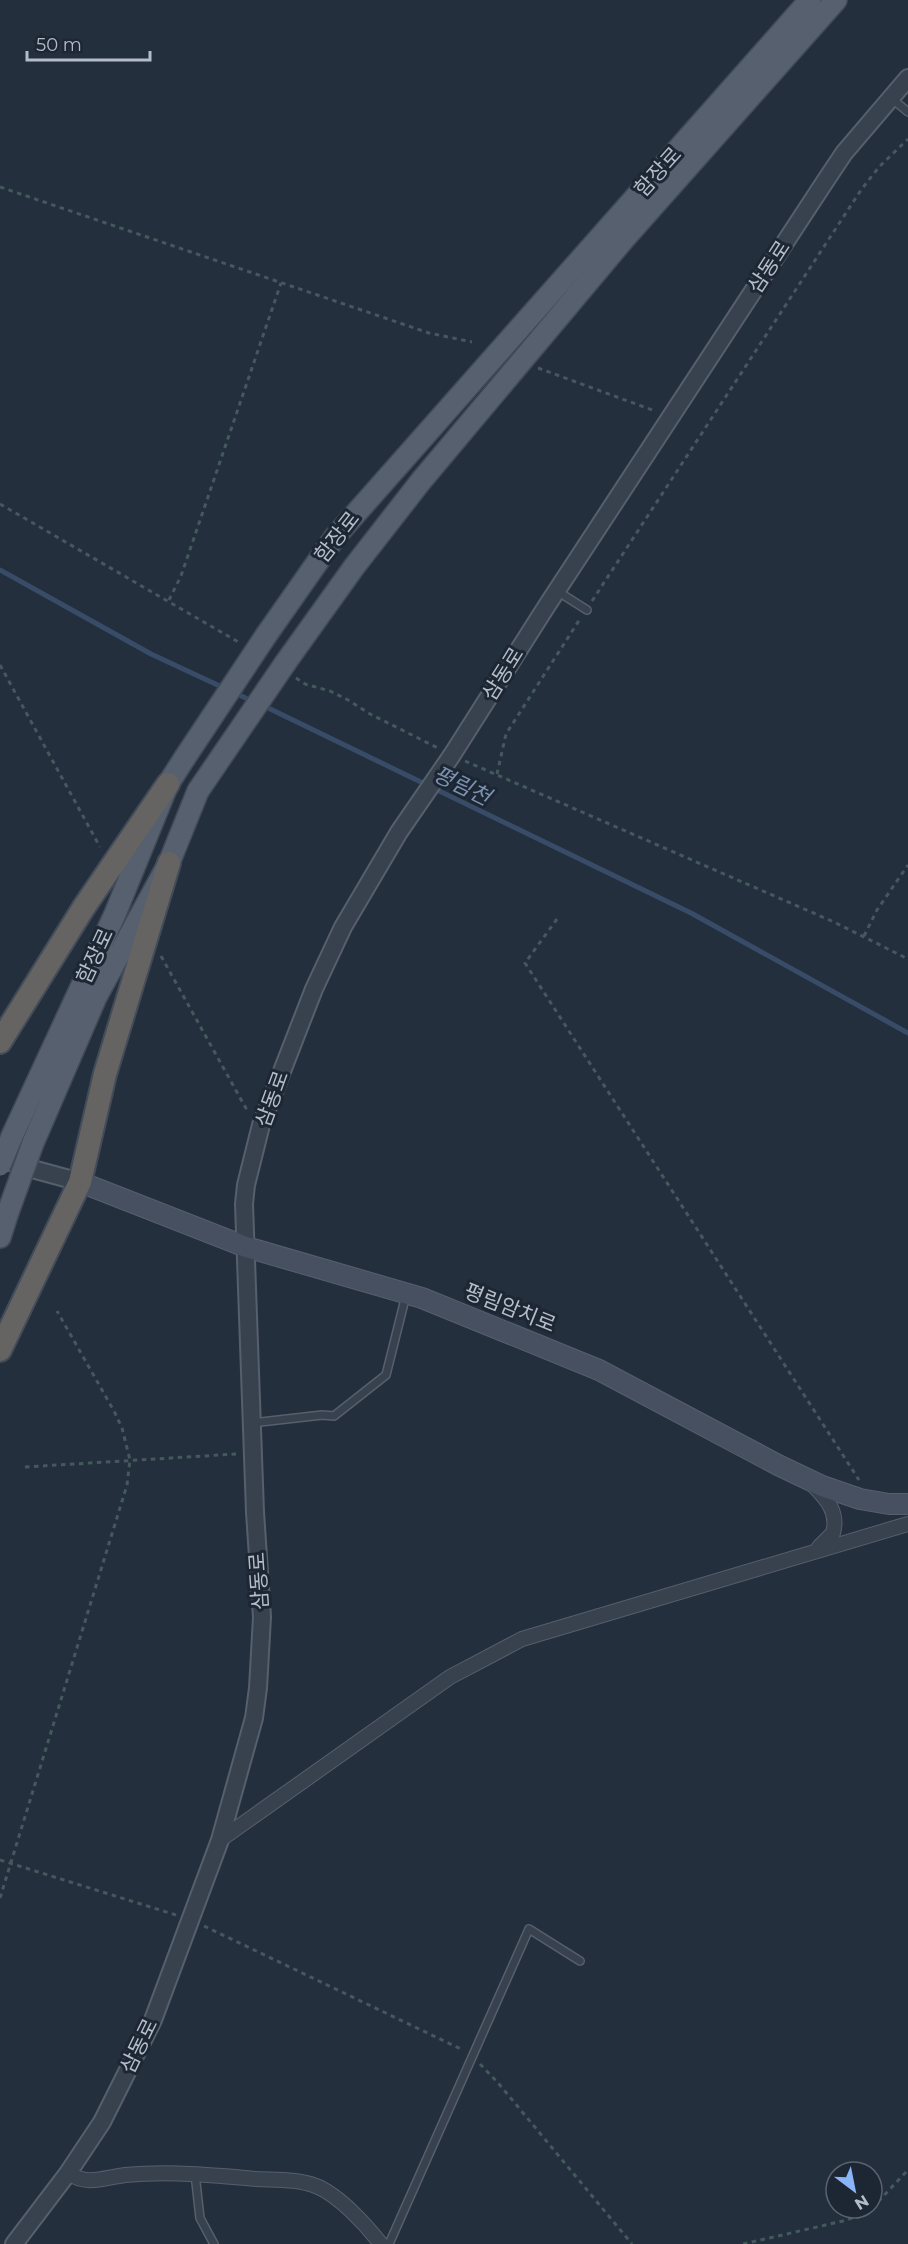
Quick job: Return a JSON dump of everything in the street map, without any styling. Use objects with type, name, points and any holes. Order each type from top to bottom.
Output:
[{"type":"highway","points":[[0,1042],[84,908],[168,784]]},
{"type":"highway","points":[[0,1350],[80,1182],[105,1074],[169,863]]},
{"type":"main road","name":"함장로","points":[[0,1165],[115,914],[168,784],[267,634],[335,537],[810,0]]},
{"type":"main road","name":"함장로","points":[[0,1237],[33,1143],[96,997],[169,863],[198,791],[354,567],[421,481],[624,239],[836,0]]},
{"type":"main road","name":"평림암치로","points":[[80,1182],[246,1247],[407,1294],[599,1370],[840,1493],[889,1504],[908,1504]]},
{"type":"street","name":"삼동로","points":[[14,2244],[68,2173],[102,2122],[153,2020],[220,1840],[247,1747],[258,1688],[262,1617],[253,1453],[245,1195],[261,1125],[314,989],[343,927],[399,832],[844,153],[908,78]]},
{"type":"street","points":[[0,1158],[80,1182]]},
{"type":"street","points":[[807,1478],[825,1498],[834,1517],[835,1528],[830,1539],[811,1552]]},
{"type":"street","points":[[220,1840],[450,1677],[522,1638],[908,1524]]},
{"type":"street","points":[[68,2173],[78,2180],[86,2181],[124,2175],[195,2174],[292,2181],[318,2187],[346,2208],[381,2244]]},
{"type":"lane","points":[[891,98],[908,112]]},
{"type":"lane","points":[[557,591],[587,610]]},
{"type":"lane","points":[[252,1423],[322,1415],[334,1416],[386,1375],[407,1294]]},
{"type":"lane","points":[[389,2244],[530,1929],[580,1961]]},
{"type":"lane","points":[[195,2174],[200,2218],[214,2244]]},
{"type":"path","points":[[498,774],[506,734],[861,190],[908,139]]},
{"type":"path","points":[[0,187],[429,333],[472,342]]},
{"type":"path","points":[[169,600],[181,576],[281,283]]},
{"type":"path","points":[[535,367],[670,418]]},
{"type":"path","points":[[0,665],[100,847]]},
{"type":"path","points":[[864,936],[877,910],[908,865]]},
{"type":"path","points":[[556,919],[525,963],[852,1467],[861,1485],[860,1499]]},
{"type":"path","points":[[160,954],[249,1113],[261,1125]]},
{"type":"path","points":[[0,1898],[127,1485],[130,1460],[127,1442],[114,1410],[57,1311]]},
{"type":"path","points":[[26,1467],[253,1453]]},
{"type":"path","points":[[0,1860],[191,1920],[465,2051],[499,2084],[632,2244]]},
{"type":"path","points":[[884,2195],[908,2170]]},
{"type":"path","points":[[743,2244],[846,2220]]},
{"type":"waterway","name":"평림천","points":[[0,570],[151,654],[224,688]]},
{"type":"waterway","name":"평림천","points":[[235,693],[254,702]]},
{"type":"waterway","name":"평림천","points":[[262,705],[691,913],[908,1033]]}]
